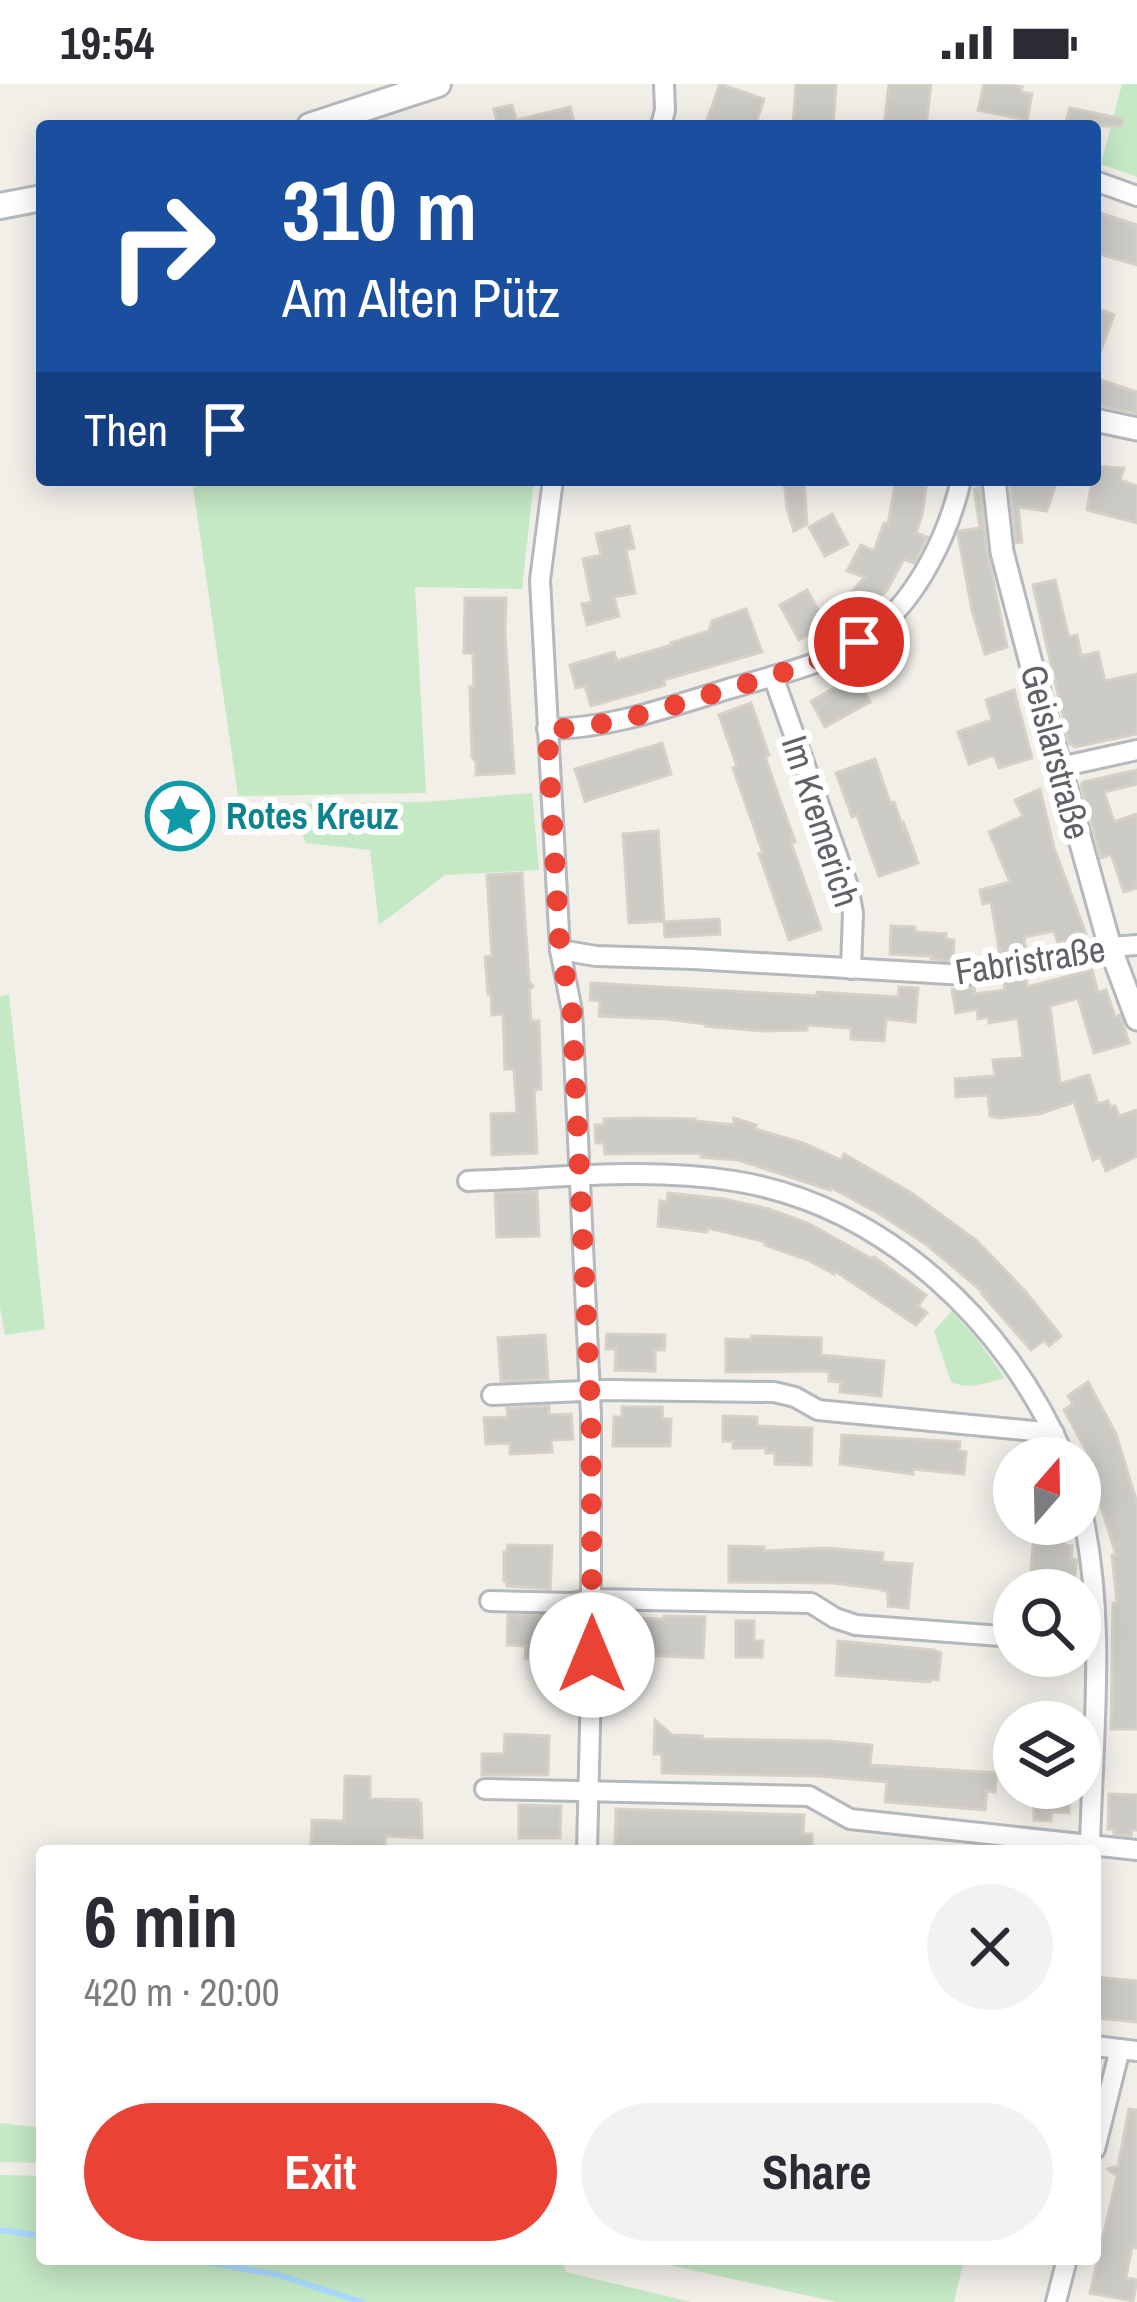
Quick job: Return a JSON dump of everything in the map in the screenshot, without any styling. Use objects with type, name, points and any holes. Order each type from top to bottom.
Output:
[{"type":"main road","points":[[328,120],[438,84]]},
{"type":"main road","points":[[0,206],[36,199]]},
{"type":"street","points":[[662,120],[664,84]]},
{"type":"street","points":[[1101,183],[1137,196]]},
{"type":"street","points":[[1101,421],[1137,429]]},
{"type":"street","points":[[552,486],[540,580],[560,950],[572,1011],[590,1390],[586,1845]]},
{"type":"street","points":[[547,729],[577,729],[645,714],[830,657],[859,642],[877,630],[910,592],[942,536],[959,486]]},
{"type":"street","name":"Geislarstraße","points":[[995,486],[1002,552],[1110,946],[1137,1018]]},
{"type":"street","name":"Im Kremerich","points":[[773,676],[848,886],[854,913],[851,969]]},
{"type":"street","points":[[1060,767],[1137,750]]},
{"type":"street","name":"Fabristraße","points":[[560,950],[596,956],[966,975],[1110,946],[1137,945]]},
{"type":"street","points":[[468,1181],[648,1173],[738,1182],[830,1210],[906,1255],[973,1315],[1003,1349],[1056,1437]]},
{"type":"street","points":[[492,1395],[590,1390],[774,1392],[818,1410],[1054,1432]]},
{"type":"street","points":[[490,1601],[811,1604],[856,1625],[993,1635]]},
{"type":"street","points":[[1088,1677],[1090,1844]]},
{"type":"street","points":[[485,1789],[808,1796],[850,1819],[1098,1845]]},
{"type":"street","points":[[1101,1845],[1137,1850]]},
{"type":"street","points":[[1101,2132],[1129,2050]]},
{"type":"street","points":[[1056,2302],[1065,2265]]},
{"type":"green space","points":[[1122,84],[1137,84],[1137,177],[1101,164]]},
{"type":"green space","points":[[533,486],[522,589],[415,587],[426,793],[238,796],[193,487]]},
{"type":"green space","points":[[532,793],[539,870],[445,875],[379,925],[370,850],[306,843],[289,804],[426,802]]},
{"type":"green space","points":[[9,994],[45,1329],[5,1335],[0,1307],[0,997]]},
{"type":"green space","points":[[952,1311],[1005,1378],[971,1386],[951,1382],[934,1331]]},
{"type":"green space","points":[[0,2123],[36,2127],[36,2163],[0,2162]]},
{"type":"green space","points":[[0,2175],[36,2176],[36,2265],[563,2265],[566,2272],[691,2302],[0,2302]]},
{"type":"green space","points":[[669,2265],[963,2265],[954,2302],[837,2302]]},
{"type":"building","points":[[720,84],[764,99],[757,120],[707,120]]},
{"type":"building","points":[[796,84],[836,84],[833,120],[793,120]]},
{"type":"building","points":[[889,84],[931,84],[927,120],[885,120]]},
{"type":"building","points":[[984,84],[1022,87],[1021,92],[1032,94],[1027,120],[978,110]]},
{"type":"building","points":[[512,105],[516,120],[497,120],[494,109]]},
{"type":"building","points":[[570,107],[573,120],[516,120]]},
{"type":"building","points":[[1070,108],[1123,119],[1122,126],[1101,126],[1101,120],[1067,120]]},
{"type":"building","points":[[1101,213],[1137,225],[1137,265],[1101,255]]},
{"type":"building","points":[[1101,310],[1114,315],[1101,350]]},
{"type":"building","points":[[1101,380],[1137,392],[1137,414],[1101,405]]},
{"type":"building","points":[[1101,466],[1124,468],[1120,480],[1137,486],[1137,523],[1087,510],[1091,486],[1101,486]]},
{"type":"building","points":[[785,486],[804,486],[807,524],[794,531]]},
{"type":"building","points":[[895,486],[926,486],[916,533],[927,537],[914,563],[904,559],[887,590],[864,614],[846,598],[865,577],[847,571],[861,545],[874,551],[884,523],[888,524]]},
{"type":"building","points":[[1010,486],[1055,486],[1047,511],[1018,507],[1022,542],[1016,543]]},
{"type":"building","points":[[980,488],[986,546],[1007,647],[985,654],[958,534],[980,528],[974,489]]},
{"type":"building","points":[[832,514],[848,544],[825,556],[809,527]]},
{"type":"building","points":[[629,526],[634,548],[626,550],[635,593],[614,597],[619,616],[587,625],[582,604],[592,602],[583,559],[601,555],[596,534]]},
{"type":"building","points":[[1055,580],[1069,637],[1077,635],[1081,656],[1098,652],[1105,681],[1137,674],[1137,734],[1075,747],[1069,743],[1033,585]]},
{"type":"building","points":[[807,590],[823,618],[819,621],[822,627],[799,640],[780,605]]},
{"type":"building","points":[[465,598],[506,598],[514,773],[476,775],[470,687],[474,687],[473,653],[464,653]]},
{"type":"building","points":[[746,609],[762,652],[591,706],[585,686],[576,688],[570,665],[614,652],[617,661],[672,645],[709,631],[712,621]]},
{"type":"building","points":[[856,676],[870,702],[825,727],[811,701]]},
{"type":"building","points":[[1014,690],[1032,758],[999,768],[994,755],[969,764],[958,732],[992,720],[986,700]]},
{"type":"building","points":[[751,703],[821,929],[789,940],[719,715]]},
{"type":"building","points":[[662,743],[671,774],[585,801],[575,769]]},
{"type":"building","points":[[875,759],[918,863],[879,876],[836,773]]},
{"type":"building","points":[[1137,770],[1137,784],[1104,792],[1114,822],[1137,814],[1137,888],[1124,892],[1111,854],[1101,858],[1081,785]]},
{"type":"building","points":[[1040,789],[1054,848],[1086,934],[1058,943],[1054,931],[1024,937],[1026,950],[1000,955],[991,902],[983,904],[980,890],[1010,882],[989,832],[1023,816],[1015,800]]},
{"type":"building","points":[[658,831],[664,921],[629,923],[623,834]]},
{"type":"building","points":[[522,873],[533,986],[529,990],[531,1021],[539,1021],[541,1089],[534,1090],[537,1153],[492,1155],[491,1114],[517,1113],[514,1069],[505,1069],[503,1014],[492,1015],[488,994],[485,957],[492,956],[487,875]]},
{"type":"building","points":[[719,919],[720,934],[665,937],[664,922]]},
{"type":"building","points":[[891,926],[946,934],[946,939],[954,940],[953,961],[890,954]]},
{"type":"building","points":[[1092,970],[1098,993],[1106,990],[1129,1043],[1094,1053],[1078,998],[1050,1006],[1060,1084],[1089,1075],[1098,1104],[1108,1101],[1119,1116],[1137,1110],[1137,1156],[1106,1171],[1100,1157],[1093,1160],[1074,1102],[1039,1114],[999,1118],[990,1116],[988,1095],[956,1097],[955,1079],[995,1076],[993,1060],[1023,1058],[1018,1018],[989,1023],[988,1017],[978,1019],[977,1009],[956,1013],[952,990],[974,987],[975,994],[1005,990],[1004,982],[1026,979],[1027,987]]},
{"type":"building","points":[[591,983],[817,996],[817,992],[898,997],[899,987],[918,988],[915,1022],[886,1019],[884,1041],[851,1039],[851,1028],[807,1025],[807,1030],[765,1031],[599,1016],[600,1001],[590,1000]]},
{"type":"building","points":[[734,1118],[841,1160],[844,1154],[910,1192],[977,1241],[1061,1336],[1049,1346],[1044,1340],[1031,1350],[984,1293],[927,1245],[830,1187],[738,1160],[701,1157],[701,1153],[605,1154],[604,1143],[596,1143],[595,1125],[604,1125],[604,1119],[734,1125]]},
{"type":"building","points":[[537,1191],[539,1236],[497,1237],[495,1193]]},
{"type":"building","points":[[668,1193],[724,1199],[810,1224],[874,1257],[926,1295],[918,1306],[927,1313],[916,1325],[835,1271],[766,1242],[708,1228],[707,1232],[658,1226],[660,1201],[667,1202]]},
{"type":"building","points":[[607,1334],[665,1335],[664,1350],[655,1350],[655,1371],[615,1370],[616,1349],[606,1349]]},
{"type":"building","points":[[545,1335],[548,1379],[501,1381],[498,1338]]},
{"type":"building","points":[[752,1336],[821,1338],[821,1355],[884,1361],[881,1396],[840,1392],[841,1382],[829,1381],[829,1371],[726,1372],[726,1339],[751,1340]]},
{"type":"building","points":[[1088,1382],[1116,1434],[1137,1503],[1137,1729],[1111,1729],[1113,1603],[1117,1603],[1112,1555],[1116,1555],[1101,1506],[1101,1437],[1079,1437],[1064,1410],[1073,1404],[1068,1396]]},
{"type":"building","points":[[549,1406],[549,1415],[571,1414],[573,1439],[551,1440],[552,1452],[510,1454],[510,1443],[486,1444],[484,1418],[508,1417],[507,1408]]},
{"type":"building","points":[[622,1407],[662,1407],[663,1419],[671,1419],[670,1446],[613,1446],[614,1417],[622,1417]]},
{"type":"building","points":[[723,1416],[757,1417],[757,1426],[812,1428],[811,1465],[775,1464],[775,1453],[766,1453],[766,1448],[733,1448],[733,1441],[723,1441]]},
{"type":"building","points":[[842,1435],[960,1442],[959,1451],[966,1452],[964,1474],[913,1469],[913,1474],[840,1464]]},
{"type":"building","points":[[508,1545],[552,1546],[550,1589],[507,1586],[504,1552]]},
{"type":"building","points":[[1033,1545],[1072,1546],[1076,1569],[1031,1569]]},
{"type":"building","points":[[729,1546],[883,1553],[882,1562],[912,1564],[908,1608],[888,1606],[888,1592],[880,1589],[833,1583],[729,1582]]},
{"type":"building","points":[[508,1615],[550,1616],[549,1637],[568,1638],[567,1660],[525,1658],[526,1646],[507,1645]]},
{"type":"building","points":[[705,1617],[703,1658],[618,1654],[619,1618]]},
{"type":"building","points":[[736,1621],[754,1621],[754,1641],[763,1641],[762,1657],[736,1657]]},
{"type":"building","points":[[838,1641],[941,1653],[938,1680],[836,1675]]},
{"type":"building","points":[[655,1720],[672,1735],[702,1739],[872,1745],[870,1765],[993,1773],[993,1792],[987,1791],[985,1810],[885,1802],[887,1782],[662,1773],[662,1754],[654,1754]]},
{"type":"building","points":[[505,1734],[549,1736],[548,1775],[482,1775],[482,1754],[504,1754]]},
{"type":"building","points":[[345,1776],[370,1777],[370,1799],[421,1803],[422,1838],[385,1836],[385,1845],[311,1845],[312,1820],[344,1821]]},
{"type":"building","points":[[1109,1794],[1137,1795],[1137,1830],[1131,1836],[1108,1829]]},
{"type":"building","points":[[519,1805],[561,1806],[560,1838],[519,1838]]},
{"type":"building","points":[[616,1809],[804,1815],[803,1834],[812,1834],[812,1845],[615,1845]]},
{"type":"building","points":[[1034,1809],[1069,1809],[1069,1813],[1051,1812],[1051,1821],[1034,1820]]},
{"type":"building","points":[[1101,1978],[1137,1981],[1137,2022],[1101,2019]]},
{"type":"building","points":[[1129,2109],[1137,2110],[1137,2248],[1132,2247],[1126,2278],[1137,2280],[1133,2301],[1090,2293],[1096,2265],[1101,2265],[1117,2176],[1108,2169],[1118,2166]]},
{"type":"waterway","points":[[0,2230],[36,2235]]},
{"type":"waterway","points":[[222,2265],[278,2275],[362,2302]]},
{"type":"place","name":"Rotes Kreuz","points":[[180,816]]},
{"type":"route","points":[[592,1655],[591,1416],[572,1011],[560,950],[547,729],[577,729],[645,714],[830,657],[859,642]]}]
